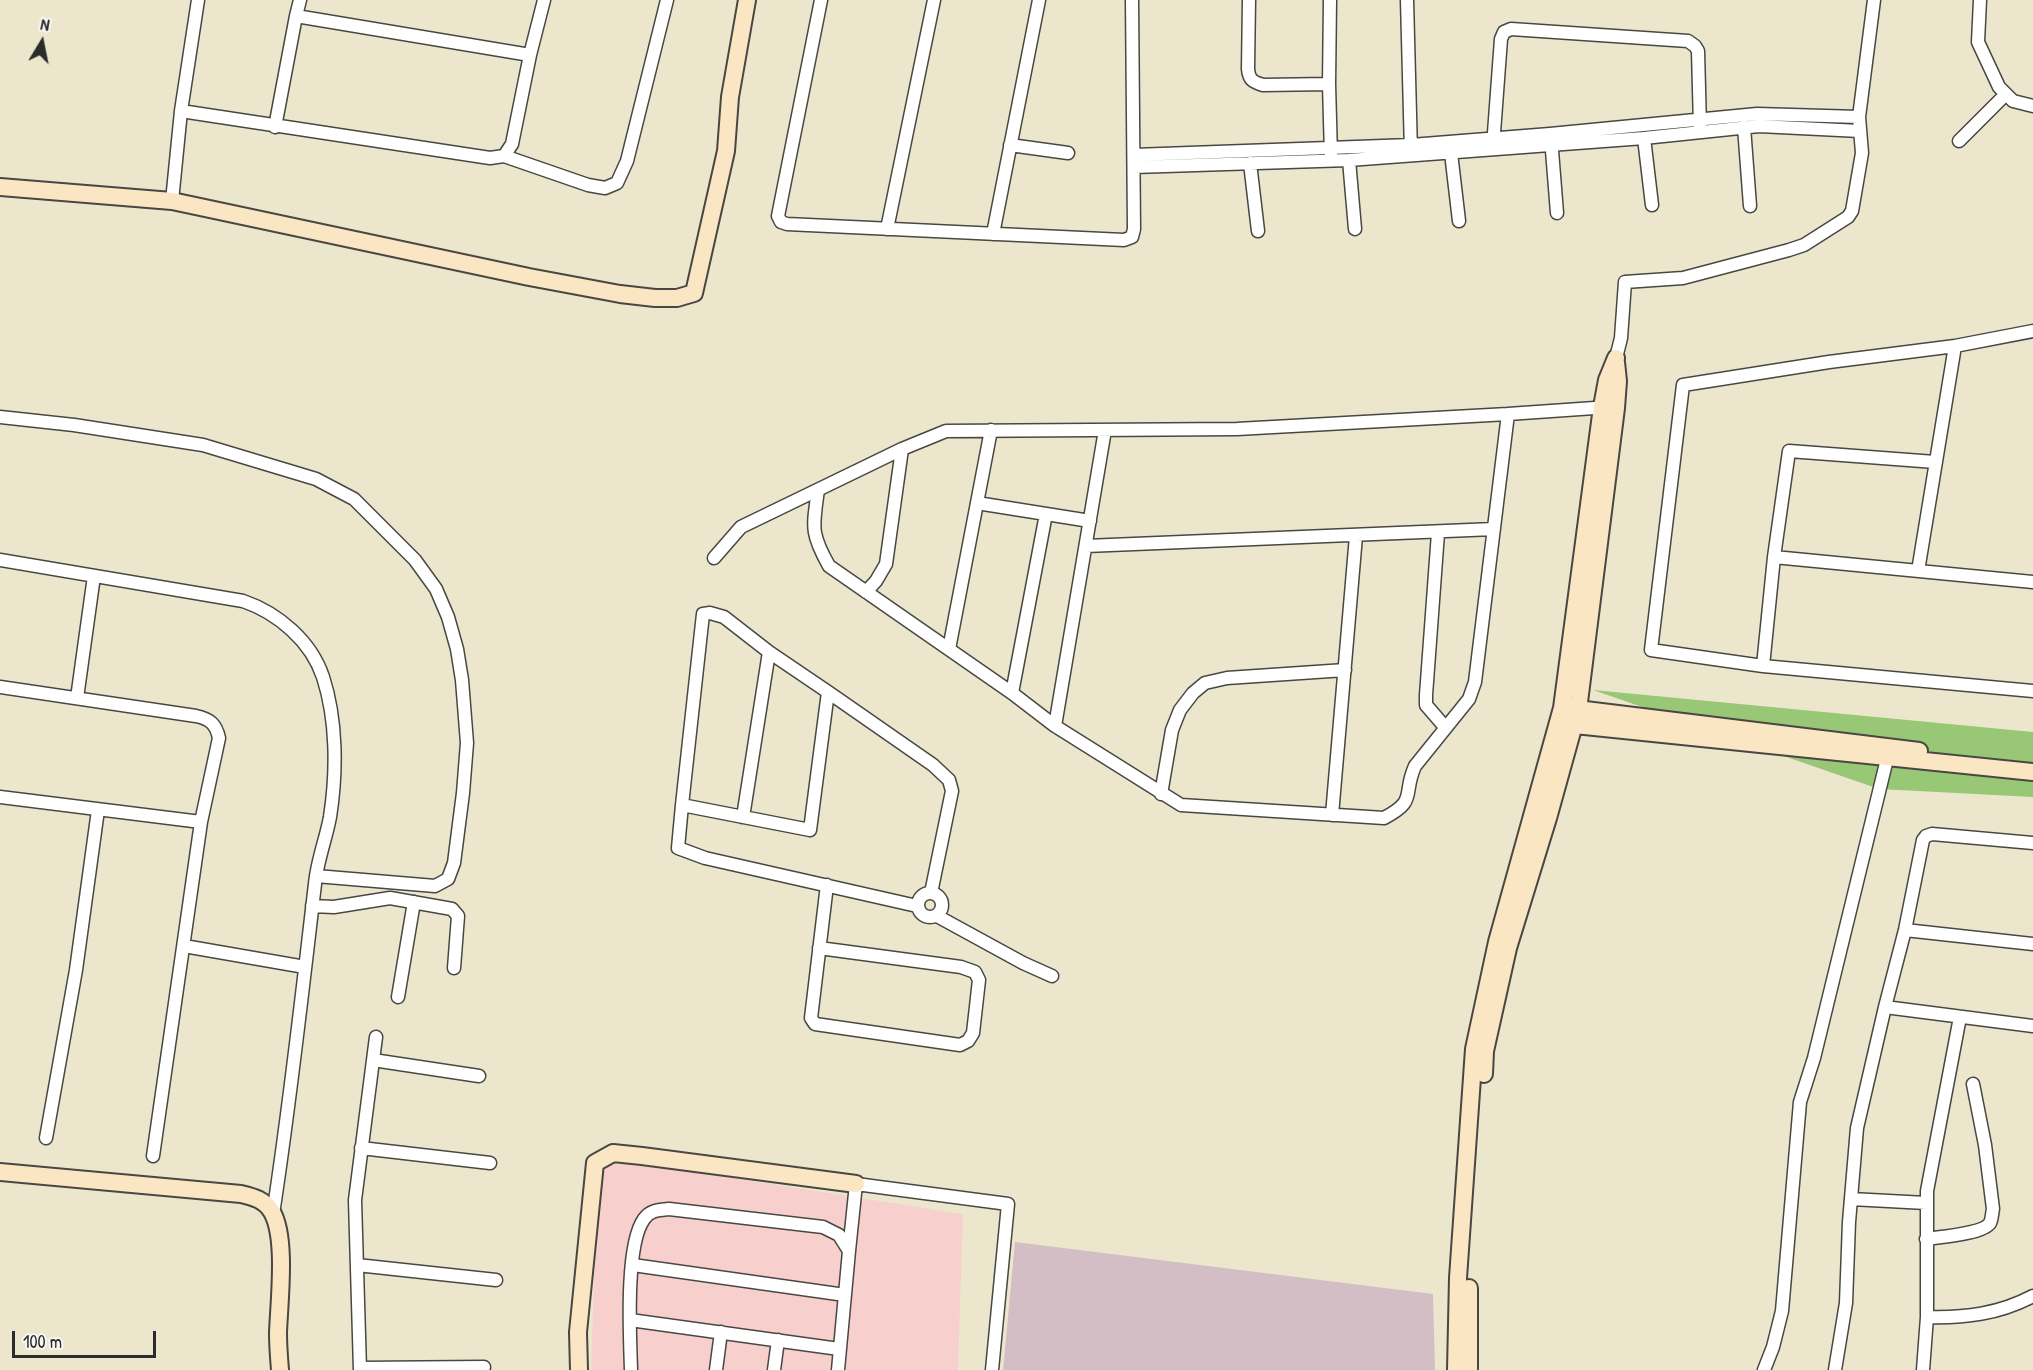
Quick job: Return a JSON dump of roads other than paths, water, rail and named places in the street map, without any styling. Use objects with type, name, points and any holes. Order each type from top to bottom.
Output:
[{"type":"street","points":[[172,201],[181,111],[198,0]]},
{"type":"street","points":[[274,127],[300,0]]},
{"type":"street","points":[[504,156],[512,144],[544,0]]},
{"type":"street","points":[[181,111],[274,127],[490,158],[504,156],[588,185],[605,188],[617,183],[627,161],[668,0]]},
{"type":"street","points":[[0,187],[172,201],[620,294],[678,298],[694,293],[726,151],[730,97],[747,0]]},
{"type":"street","points":[[821,0],[778,216],[781,222],[886,229],[1128,239],[1132,237],[1134,230],[1132,0]]},
{"type":"street","points":[[886,229],[934,0]]},
{"type":"street","points":[[993,234],[1039,0]]},
{"type":"street","points":[[1249,0],[1248,69],[1249,77],[1253,82],[1263,85],[1329,84]]},
{"type":"street","points":[[1330,0],[1331,155]]},
{"type":"street","points":[[1407,0],[1411,150]]},
{"type":"street","points":[[1468,1370],[1469,1278],[1485,1051],[1508,948],[1568,716],[1609,407],[1607,380],[1621,338],[1625,282],[1683,278],[1804,245],[1848,217],[1852,211],[1862,153],[1859,117],[1874,0]]},
{"type":"street","points":[[1980,0],[1978,42],[1999,87],[2013,101],[2033,106]]},
{"type":"street","points":[[296,16],[530,55]]},
{"type":"street","points":[[1493,144],[1501,39],[1504,32],[1511,28],[1688,41],[1698,51],[1700,125]]},
{"type":"street","points":[[1959,141],[2005,95]]},
{"type":"street","points":[[1551,140],[1644,138],[1757,114],[1859,117]]},
{"type":"street","points":[[1134,161],[1331,155],[1411,150],[1551,140],[1700,125],[1860,131]]},
{"type":"street","points":[[1744,127],[1750,206]]},
{"type":"street","points":[[1644,138],[1652,205]]},
{"type":"street","points":[[1551,140],[1557,213]]},
{"type":"street","points":[[1134,161],[1250,163],[1331,155],[1348,160],[1411,150],[1451,153],[1493,144]]},
{"type":"street","points":[[1010,145],[1068,153]]},
{"type":"street","points":[[1451,153],[1459,221]]},
{"type":"street","points":[[1348,160],[1355,229]]},
{"type":"street","points":[[1250,163],[1257,231]]},
{"type":"street","points":[[2033,331],[1955,346],[1829,362],[1683,385],[1651,650],[1763,666],[2033,692]]},
{"type":"street","points":[[1918,571],[1955,346]]},
{"type":"street","points":[[714,558],[741,527],[902,449],[945,431],[1237,429],[1609,407]]},
{"type":"street","points":[[818,490],[813,528],[819,548],[829,566],[1012,693],[1055,726],[1161,794],[1181,805],[1384,818],[1400,810],[1407,799],[1409,778],[1415,766],[1469,699],[1475,682],[1508,414]]},
{"type":"street","points":[[0,417],[74,425],[203,445],[316,479],[354,499],[415,560],[436,589],[448,617],[457,649],[467,743],[464,793],[454,863],[448,879],[435,886],[316,876]]},
{"type":"street","points":[[949,649],[991,430]]},
{"type":"street","points":[[1055,726],[1105,430]]},
{"type":"street","points":[[866,592],[886,564],[902,449]]},
{"type":"street","points":[[1763,666],[1774,557],[1789,451],[1935,462]]},
{"type":"street","points":[[977,503],[1090,521]]},
{"type":"street","points":[[1012,693],[1046,514]]},
{"type":"street","points":[[1086,546],[1494,529]]},
{"type":"street","points":[[1438,533],[1426,705],[1445,727]]},
{"type":"street","points":[[1332,815],[1356,536]]},
{"type":"street","points":[[1774,557],[2033,582]]},
{"type":"street","points":[[0,560],[243,601],[268,612],[294,633],[317,662],[328,695],[332,719],[330,817],[316,876],[273,1214]]},
{"type":"street","points":[[77,698],[94,576]]},
{"type":"street","points":[[917,906],[705,858],[678,848],[703,614],[710,613],[724,617],[769,652],[933,765],[949,780],[952,791],[931,893]]},
{"type":"street","points":[[743,817],[769,652]]},
{"type":"street","points":[[1161,794],[1172,730],[1180,710],[1193,693],[1205,683],[1227,678],[1345,670]]},
{"type":"street","points":[[0,687],[196,716],[208,719],[217,728],[219,738],[201,822],[153,1156]]},
{"type":"street","points":[[682,805],[810,830],[828,692]]},
{"type":"street","points":[[1568,716],[1887,759],[2033,772]]},
{"type":"street","points":[[1568,716],[2033,762]]},
{"type":"street","points":[[1456,1370],[1458,1278],[1474,1049],[1497,942],[1568,716]]},
{"type":"street","points":[[1764,1370],[1773,1347],[1782,1311],[1800,1102],[1814,1058],[1887,759]]},
{"type":"street","points":[[0,796],[201,822]]},
{"type":"street","points":[[46,1138],[76,970],[98,810]]},
{"type":"street","points":[[1835,1370],[1846,1303],[1857,1128],[1905,930],[1920,847],[1926,836],[1932,834],[2033,843]]},
{"type":"street","points":[[819,948],[961,967],[975,972],[980,980],[973,1032],[968,1041],[960,1044],[815,1024],[811,1018],[819,948],[827,885]]},
{"type":"street","points":[[931,893],[941,900],[942,909],[933,918],[924,917],[917,906],[922,895],[931,893]]},
{"type":"street","points":[[312,906],[334,908],[390,898],[455,912],[458,916],[454,968]]},
{"type":"street","points":[[398,997],[414,902]]},
{"type":"street","points":[[937,916],[1023,963],[1052,976]]},
{"type":"street","points":[[1905,930],[2033,944]]},
{"type":"street","points":[[184,946],[305,967]]},
{"type":"street","points":[[1885,1007],[2033,1026]]},
{"type":"street","points":[[1923,1370],[1927,1317],[1926,1203],[1960,1017]]},
{"type":"street","points":[[376,1037],[355,1200],[360,1369],[484,1367]]},
{"type":"street","points":[[373,1060],[479,1076]]},
{"type":"street","points":[[1926,1239],[1981,1230],[1990,1223],[1992,1218],[1993,1209],[1985,1145],[1973,1083]]},
{"type":"street","points":[[361,1148],[490,1163]]},
{"type":"street","points":[[579,1370],[578,1332],[595,1163],[613,1153],[1008,1204],[992,1370]]},
{"type":"street","points":[[0,1172],[241,1194],[255,1197],[266,1203],[278,1229],[280,1250],[278,1336],[280,1370]]},
{"type":"street","points":[[838,1370],[856,1184]]},
{"type":"street","points":[[1851,1199],[1926,1203]]},
{"type":"street","points":[[631,1370],[630,1320],[633,1265],[637,1238],[644,1219],[653,1210],[669,1209],[823,1227],[839,1235],[849,1251]]},
{"type":"street","points":[[357,1265],[496,1280]]},
{"type":"street","points":[[633,1265],[845,1295]]},
{"type":"street","points":[[1927,1317],[1956,1318],[1984,1314],[2004,1309],[2033,1296]]},
{"type":"street","points":[[630,1320],[839,1349]]},
{"type":"street","points":[[716,1370],[721,1332]]},
{"type":"street","points":[[774,1370],[778,1340]]}]
